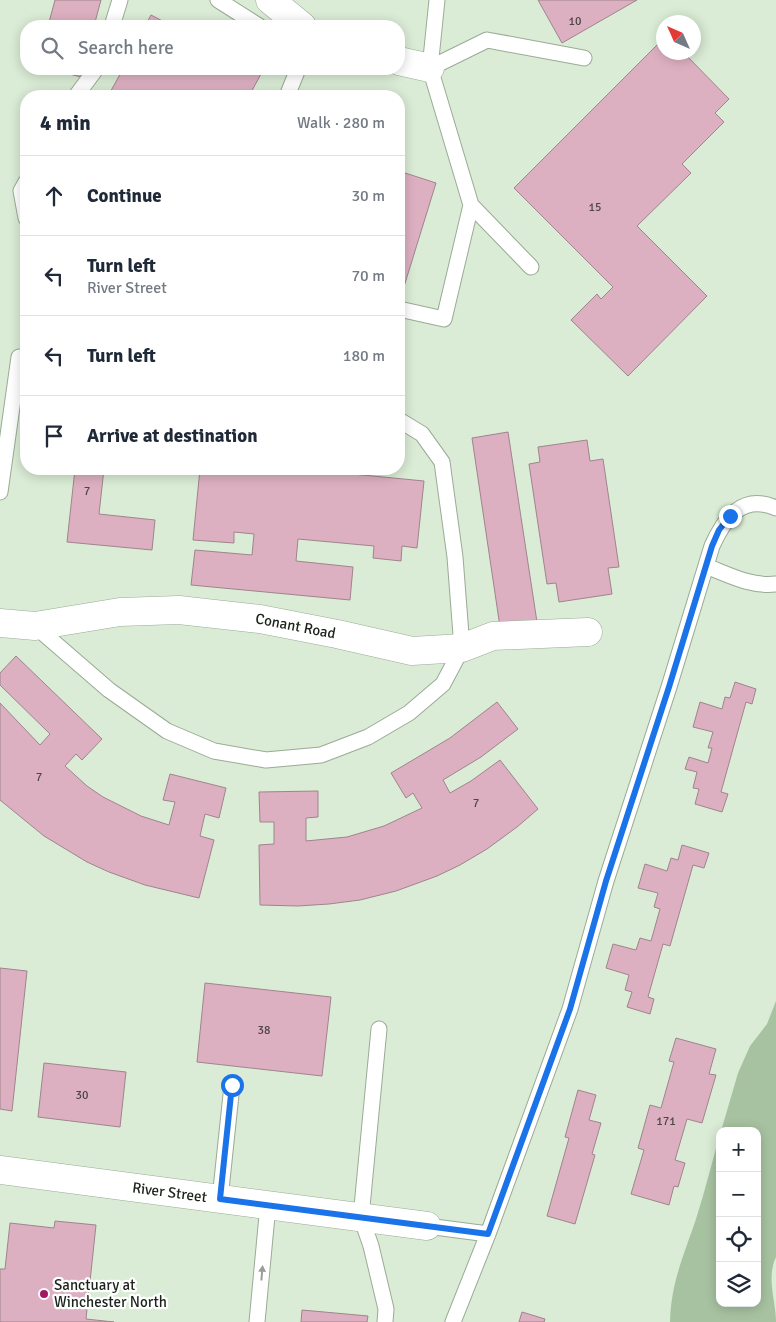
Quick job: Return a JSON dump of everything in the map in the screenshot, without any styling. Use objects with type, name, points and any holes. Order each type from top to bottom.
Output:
[{"type":"street","points":[[270,0],[295,20]]},
{"type":"street","points":[[405,63],[430,68]]},
{"type":"street","name":"Conant Road","points":[[0,623],[35,626],[120,612],[179,610],[260,618],[412,652],[462,648],[493,636],[588,632]]},
{"type":"street","name":"River Street","points":[[0,1170],[428,1226]]},
{"type":"lane","points":[[114,20],[120,0]]},
{"type":"lane","points":[[218,0],[250,20]]},
{"type":"lane","points":[[437,0],[430,68],[471,205],[531,267]]},
{"type":"lane","points":[[430,68],[486,40],[584,58]]},
{"type":"lane","points":[[80,90],[92,75]]},
{"type":"lane","points":[[289,90],[296,75]]},
{"type":"lane","points":[[405,310],[444,320],[471,205]]},
{"type":"lane","points":[[0,492],[19,357]]},
{"type":"lane","points":[[35,626],[110,690],[167,731],[214,751],[266,760],[321,755],[368,737],[409,714],[443,684],[462,648],[455,557],[442,462],[422,434],[405,424]]},
{"type":"lane","points":[[453,1322],[488,1234],[570,1009],[606,881],[712,546],[719,530],[730,516],[740,508],[752,504],[770,505],[776,508]]},
{"type":"lane","points":[[706,566],[746,582],[763,586],[776,584]]},
{"type":"lane","points":[[379,1029],[360,1217],[371,1246],[386,1309],[385,1322]]},
{"type":"lane","points":[[220,1199],[232,1085]]},
{"type":"lane","points":[[257,1322],[268,1205]]},
{"type":"lane","name":"River Street","points":[[428,1226],[488,1234]]},
{"type":"green space","points":[[776,1001],[776,1257],[773,1265],[772,1281],[776,1322],[670,1322],[676,1281],[716,1148],[716,1307],[761,1307],[761,1127],[722,1127],[738,1073],[750,1046],[767,1024]]},
{"type":"building","points":[[55,0],[101,0],[96,20],[50,20]]},
{"type":"building","points":[[538,0],[637,0],[562,43]]},
{"type":"building","points":[[151,15],[161,20],[148,20]]},
{"type":"building","points":[[656,46],[656,60],[691,60],[729,99],[715,113],[724,122],[682,164],[691,173],[637,226],[707,296],[628,376],[571,320],[597,294],[601,299],[613,287],[514,188]]},
{"type":"building","points":[[120,75],[260,75],[252,90],[111,90]]},
{"type":"building","points":[[405,173],[436,183],[405,283]]},
{"type":"building","points":[[508,432],[537,622],[500,627],[472,438]]},
{"type":"building","points":[[587,440],[590,461],[603,459],[619,567],[608,568],[612,594],[559,602],[556,583],[547,584],[529,464],[540,462],[538,447]]},
{"type":"building","points":[[74,475],[103,475],[99,514],[155,520],[152,550],[67,542]]},
{"type":"building","points":[[199,475],[362,475],[424,481],[417,548],[402,546],[401,561],[373,558],[374,546],[298,539],[296,561],[353,567],[350,600],[191,585],[195,550],[252,555],[254,534],[234,532],[234,543],[193,540]]},
{"type":"building","points":[[16,656],[102,739],[82,760],[76,754],[65,766],[87,786],[103,797],[141,816],[169,825],[175,802],[163,800],[170,774],[226,788],[219,818],[205,814],[200,836],[214,840],[199,898],[145,885],[87,862],[44,836],[0,800],[0,703],[40,745],[50,734],[0,685],[0,673]]},
{"type":"building","points":[[735,682],[756,689],[752,704],[746,702],[721,792],[728,794],[722,812],[695,804],[699,789],[693,788],[697,772],[685,769],[689,757],[708,763],[712,748],[708,748],[713,732],[693,727],[700,702],[722,709],[725,697],[730,698]]},
{"type":"building","points":[[497,702],[518,729],[481,757],[443,780],[450,793],[471,781],[500,760],[538,809],[517,827],[487,849],[460,865],[437,876],[396,891],[360,900],[329,904],[298,906],[260,905],[259,845],[274,844],[274,822],[260,822],[259,792],[318,791],[318,817],[306,818],[306,841],[347,837],[384,826],[422,808],[413,793],[406,798],[391,773],[450,738]]},
{"type":"building","points":[[682,845],[709,853],[704,868],[693,865],[670,946],[663,944],[648,997],[654,999],[650,1014],[627,1007],[632,992],[625,990],[629,975],[606,968],[613,944],[636,950],[640,938],[651,941],[660,909],[654,907],[658,893],[638,888],[645,864],[667,871],[671,858],[678,860]]},
{"type":"building","points":[[0,968],[27,971],[12,1111],[0,1109]]},
{"type":"building","points":[[205,983],[331,997],[322,1076],[197,1062]]},
{"type":"building","points":[[676,1038],[716,1049],[709,1074],[716,1075],[702,1123],[687,1119],[675,1160],[685,1163],[678,1187],[674,1186],[669,1205],[631,1194],[644,1150],[638,1148],[650,1105],[661,1108],[674,1062],[669,1061]]},
{"type":"building","points":[[44,1063],[126,1072],[120,1127],[38,1117]]},
{"type":"building","points":[[578,1090],[596,1095],[589,1120],[601,1123],[592,1154],[595,1155],[575,1224],[547,1216],[569,1138],[565,1137]]},
{"type":"building","name":"Sanctuary at Winchester North","points":[[55,1221],[96,1225],[86,1319],[114,1322],[0,1322],[0,1269],[5,1269],[10,1223],[54,1228]]},
{"type":"building","points":[[302,1310],[368,1316],[367,1322],[301,1322]]},
{"type":"building","points":[[522,1312],[545,1319],[544,1322],[519,1322]]},
{"type":"place","name":"Sanctuary at Winchester North","points":[[44,1294]]},
{"type":"route","points":[[232,1085],[220,1199],[488,1234],[570,1009],[606,881],[669,687],[712,546],[719,530],[730,516]]}]
